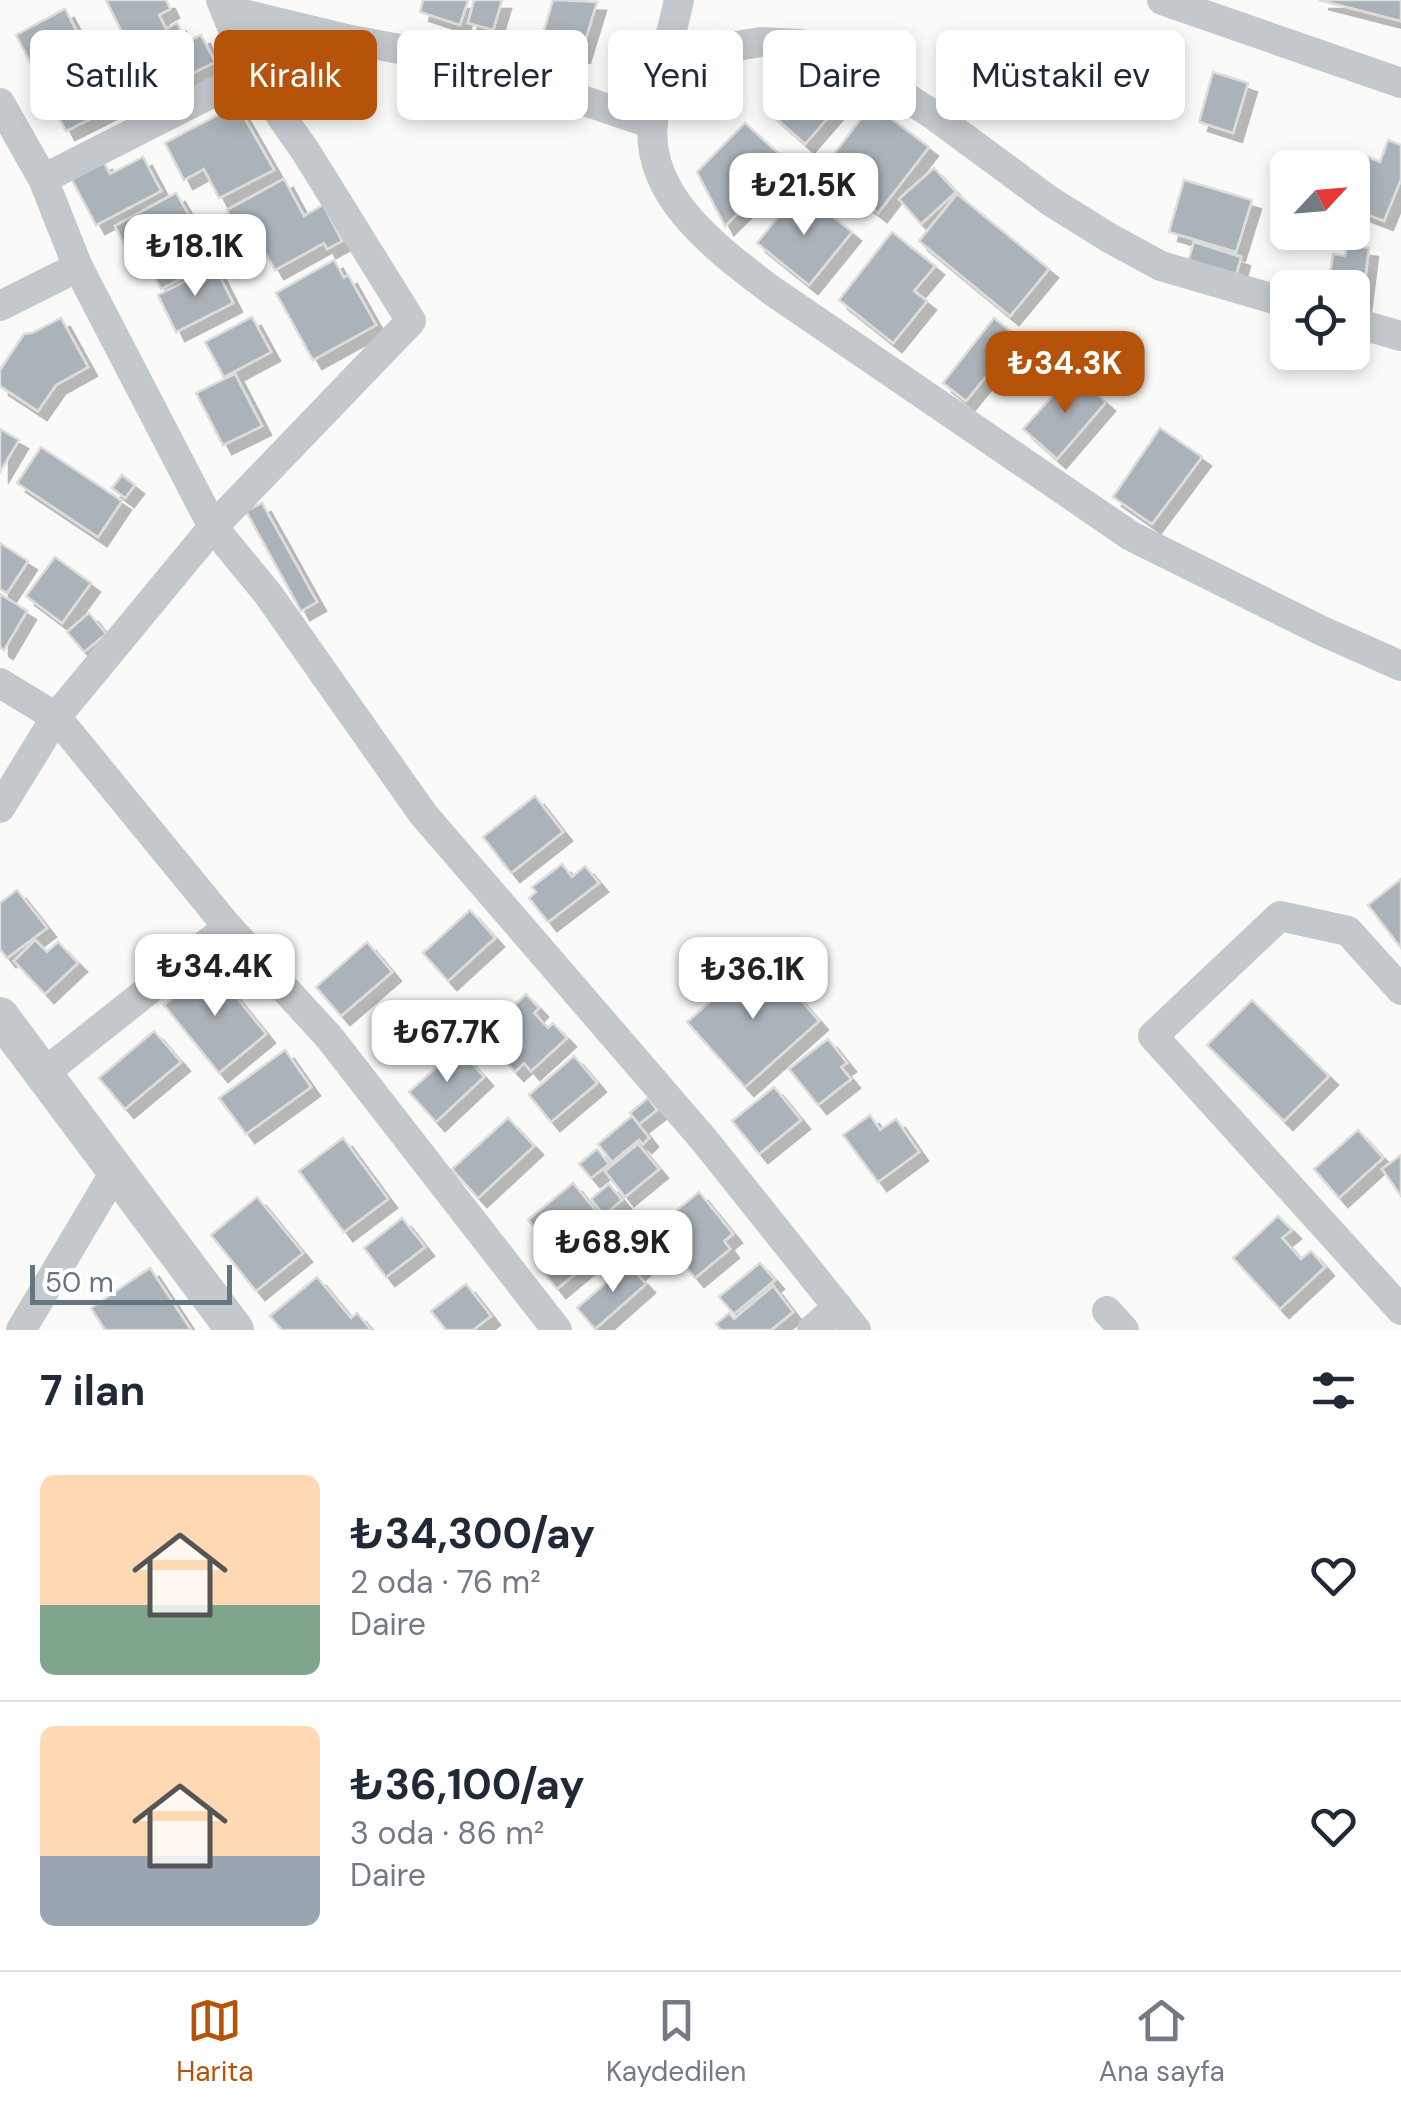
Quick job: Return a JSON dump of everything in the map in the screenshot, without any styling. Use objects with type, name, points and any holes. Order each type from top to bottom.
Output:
[{"type":"street","points":[[673,30],[679,0]]},
{"type":"street","points":[[1162,0],[1207,10],[1401,84]]},
{"type":"street","points":[[224,5],[469,62],[653,124]]},
{"type":"street","points":[[224,5],[234,30]]},
{"type":"street","points":[[743,45],[800,44],[845,58],[1111,239],[1161,266],[1270,298]]},
{"type":"street","points":[[43,180],[214,92]]},
{"type":"street","points":[[0,103],[43,180],[78,267],[213,527],[268,594],[423,814],[705,1141],[847,1319],[812,1330]]},
{"type":"street","points":[[0,808],[56,717],[213,527],[411,321],[284,120]]},
{"type":"street","points":[[654,120],[656,160],[692,224],[717,249],[771,290],[1131,536],[1401,666]]},
{"type":"street","points":[[0,306],[78,267]]},
{"type":"street","points":[[1370,327],[1401,336]]},
{"type":"street","points":[[0,683],[56,717],[228,927],[329,1037],[557,1330]]},
{"type":"street","points":[[1401,990],[1348,931],[1280,916],[1152,1036],[1401,1310]]},
{"type":"street","points":[[44,1074],[228,927]]},
{"type":"street","points":[[0,1016],[234,1330]]},
{"type":"street","points":[[21,1330],[115,1172]]},
{"type":"building","points":[[106,0],[166,0],[170,9],[159,15],[166,29],[177,23],[181,30],[121,30]]},
{"type":"building","points":[[423,0],[468,0],[460,25],[420,12]]},
{"type":"building","points":[[474,0],[502,0],[493,30],[468,23]]},
{"type":"building","points":[[553,0],[597,2],[588,31],[544,30]]},
{"type":"building","points":[[1319,0],[1401,0],[1401,21]]},
{"type":"building","points":[[65,9],[76,30],[30,30],[30,62],[16,35]]},
{"type":"building","points":[[201,35],[214,62],[194,72],[194,38]]},
{"type":"building","points":[[1213,72],[1248,83],[1233,133],[1199,122]]},
{"type":"building","points":[[214,117],[246,120],[274,170],[219,198],[204,169],[184,180],[165,143]]},
{"type":"building","points":[[60,120],[88,120],[66,131]]},
{"type":"building","points":[[778,120],[826,120],[805,144]]},
{"type":"building","points":[[860,120],[893,120],[929,147],[878,213],[822,170]]},
{"type":"building","points":[[745,123],[789,163],[725,226],[697,172]]},
{"type":"building","points":[[1388,140],[1401,145],[1401,179],[1384,221],[1370,216],[1370,158],[1380,162]]},
{"type":"building","points":[[143,157],[161,191],[96,225],[71,178],[103,161],[110,174]]},
{"type":"building","points":[[934,168],[956,192],[921,224],[899,199]]},
{"type":"building","points":[[284,179],[304,216],[323,205],[342,241],[327,249],[324,243],[275,270],[249,224],[238,230],[227,210]]},
{"type":"building","points":[[1184,180],[1252,200],[1236,252],[1169,232]]},
{"type":"building","points":[[800,190],[852,232],[809,285],[757,243]]},
{"type":"building","points":[[176,193],[191,219],[129,253],[115,226]]},
{"type":"building","points":[[957,194],[1049,269],[1010,316],[919,241]]},
{"type":"building","points":[[202,232],[217,259],[161,289],[147,262]]},
{"type":"building","points":[[892,232],[935,266],[914,291],[927,301],[893,343],[839,300]]},
{"type":"building","points":[[1194,242],[1241,257],[1235,279],[1187,265]]},
{"type":"building","points":[[1346,250],[1369,250],[1366,270],[1331,270],[1333,254],[1345,256]]},
{"type":"building","points":[[334,260],[344,278],[348,275],[376,325],[313,360],[276,293]]},
{"type":"building","points":[[215,267],[233,303],[176,332],[158,295]]},
{"type":"building","points":[[252,317],[271,352],[224,377],[205,342]]},
{"type":"building","points":[[61,318],[88,367],[56,385],[38,411],[0,386],[0,370],[24,334]]},
{"type":"building","points":[[994,318],[1018,337],[966,401],[943,383]]},
{"type":"building","points":[[1073,373],[1106,402],[1057,459],[1023,429]]},
{"type":"building","points":[[235,374],[262,426],[223,445],[196,393]]},
{"type":"building","points":[[1160,428],[1202,457],[1152,524],[1113,497]]},
{"type":"building","points":[[0,429],[19,440],[0,472]]},
{"type":"building","points":[[41,447],[122,501],[98,537],[17,483]]},
{"type":"building","points":[[122,475],[135,485],[125,498],[112,488]]},
{"type":"building","points":[[262,503],[317,602],[301,611],[246,511]]},
{"type":"building","points":[[0,543],[28,561],[7,593],[0,589]]},
{"type":"building","points":[[55,557],[91,583],[62,623],[26,596]]},
{"type":"building","points":[[0,594],[27,611],[4,650],[0,647]]},
{"type":"building","points":[[89,613],[106,634],[84,652],[67,632]]},
{"type":"building","points":[[535,796],[563,832],[511,873],[483,837]]},
{"type":"building","points":[[562,864],[572,877],[585,866],[599,883],[548,922],[529,898],[536,892],[532,887]]},
{"type":"building","points":[[1401,879],[1401,948],[1368,905]]},
{"type":"building","points":[[17,890],[47,928],[7,958],[0,949],[0,903]]},
{"type":"building","points":[[470,910],[495,938],[448,981],[423,953]]},
{"type":"building","points":[[35,940],[47,952],[58,942],[78,963],[45,994],[14,961]]},
{"type":"building","points":[[367,942],[392,972],[341,1016],[316,987]]},
{"type":"building","points":[[762,956],[819,1021],[745,1087],[687,1022]]},
{"type":"building","points":[[211,966],[266,1034],[219,1073],[164,1005]]},
{"type":"building","points":[[526,994],[539,1008],[534,1013],[548,1028],[553,1023],[567,1038],[531,1071],[524,1063],[515,1072],[486,1041],[495,1032],[491,1028]]},
{"type":"building","points":[[1252,1000],[1329,1076],[1284,1121],[1207,1045]]},
{"type":"building","points":[[154,1031],[181,1062],[125,1109],[99,1078]]},
{"type":"building","points":[[828,1039],[847,1063],[841,1067],[851,1079],[818,1105],[789,1069]]},
{"type":"building","points":[[458,1048],[484,1077],[436,1122],[409,1092]]},
{"type":"building","points":[[285,1050],[311,1087],[246,1134],[219,1098]]},
{"type":"building","points":[[574,1056],[597,1083],[551,1122],[529,1095]]},
{"type":"building","points":[[774,1087],[801,1120],[759,1154],[732,1121]]},
{"type":"building","points":[[648,1098],[657,1110],[639,1124],[630,1113]]},
{"type":"building","points":[[870,1115],[880,1130],[896,1119],[919,1152],[878,1182],[843,1135]]},
{"type":"building","points":[[632,1116],[649,1138],[643,1144],[639,1140],[612,1162],[598,1144]]},
{"type":"building","points":[[508,1118],[534,1146],[478,1198],[452,1169]]},
{"type":"building","points":[[1358,1130],[1383,1158],[1339,1198],[1314,1169]]},
{"type":"building","points":[[343,1138],[388,1199],[344,1232],[299,1171]]},
{"type":"building","points":[[638,1144],[659,1169],[625,1197],[605,1171]]},
{"type":"building","points":[[597,1149],[609,1164],[591,1178],[579,1164]]},
{"type":"building","points":[[1401,1155],[1401,1196],[1382,1169]]},
{"type":"building","points":[[573,1183],[618,1238],[557,1289],[536,1263],[553,1249],[528,1220]]},
{"type":"building","points":[[609,1184],[622,1200],[604,1215],[591,1199]]},
{"type":"building","points":[[699,1192],[733,1234],[724,1241],[730,1249],[695,1278],[655,1228]]},
{"type":"building","points":[[257,1197],[303,1253],[256,1291],[211,1235]]},
{"type":"building","points":[[1278,1216],[1292,1230],[1282,1238],[1301,1259],[1311,1251],[1325,1267],[1280,1309],[1233,1258]]},
{"type":"building","points":[[402,1218],[425,1247],[386,1277],[364,1248]]},
{"type":"building","points":[[636,1257],[643,1265],[635,1272],[646,1284],[595,1329],[577,1308]]},
{"type":"building","points":[[760,1263],[775,1280],[734,1314],[719,1297]]},
{"type":"building","points":[[150,1268],[191,1330],[105,1330],[91,1308]]},
{"type":"building","points":[[317,1277],[351,1318],[357,1313],[371,1330],[282,1330],[270,1316]]},
{"type":"building","points":[[466,1284],[491,1316],[473,1330],[446,1330],[431,1311]]},
{"type":"building","points":[[773,1286],[793,1312],[771,1330],[721,1330],[716,1324],[729,1313],[734,1319]]}]
